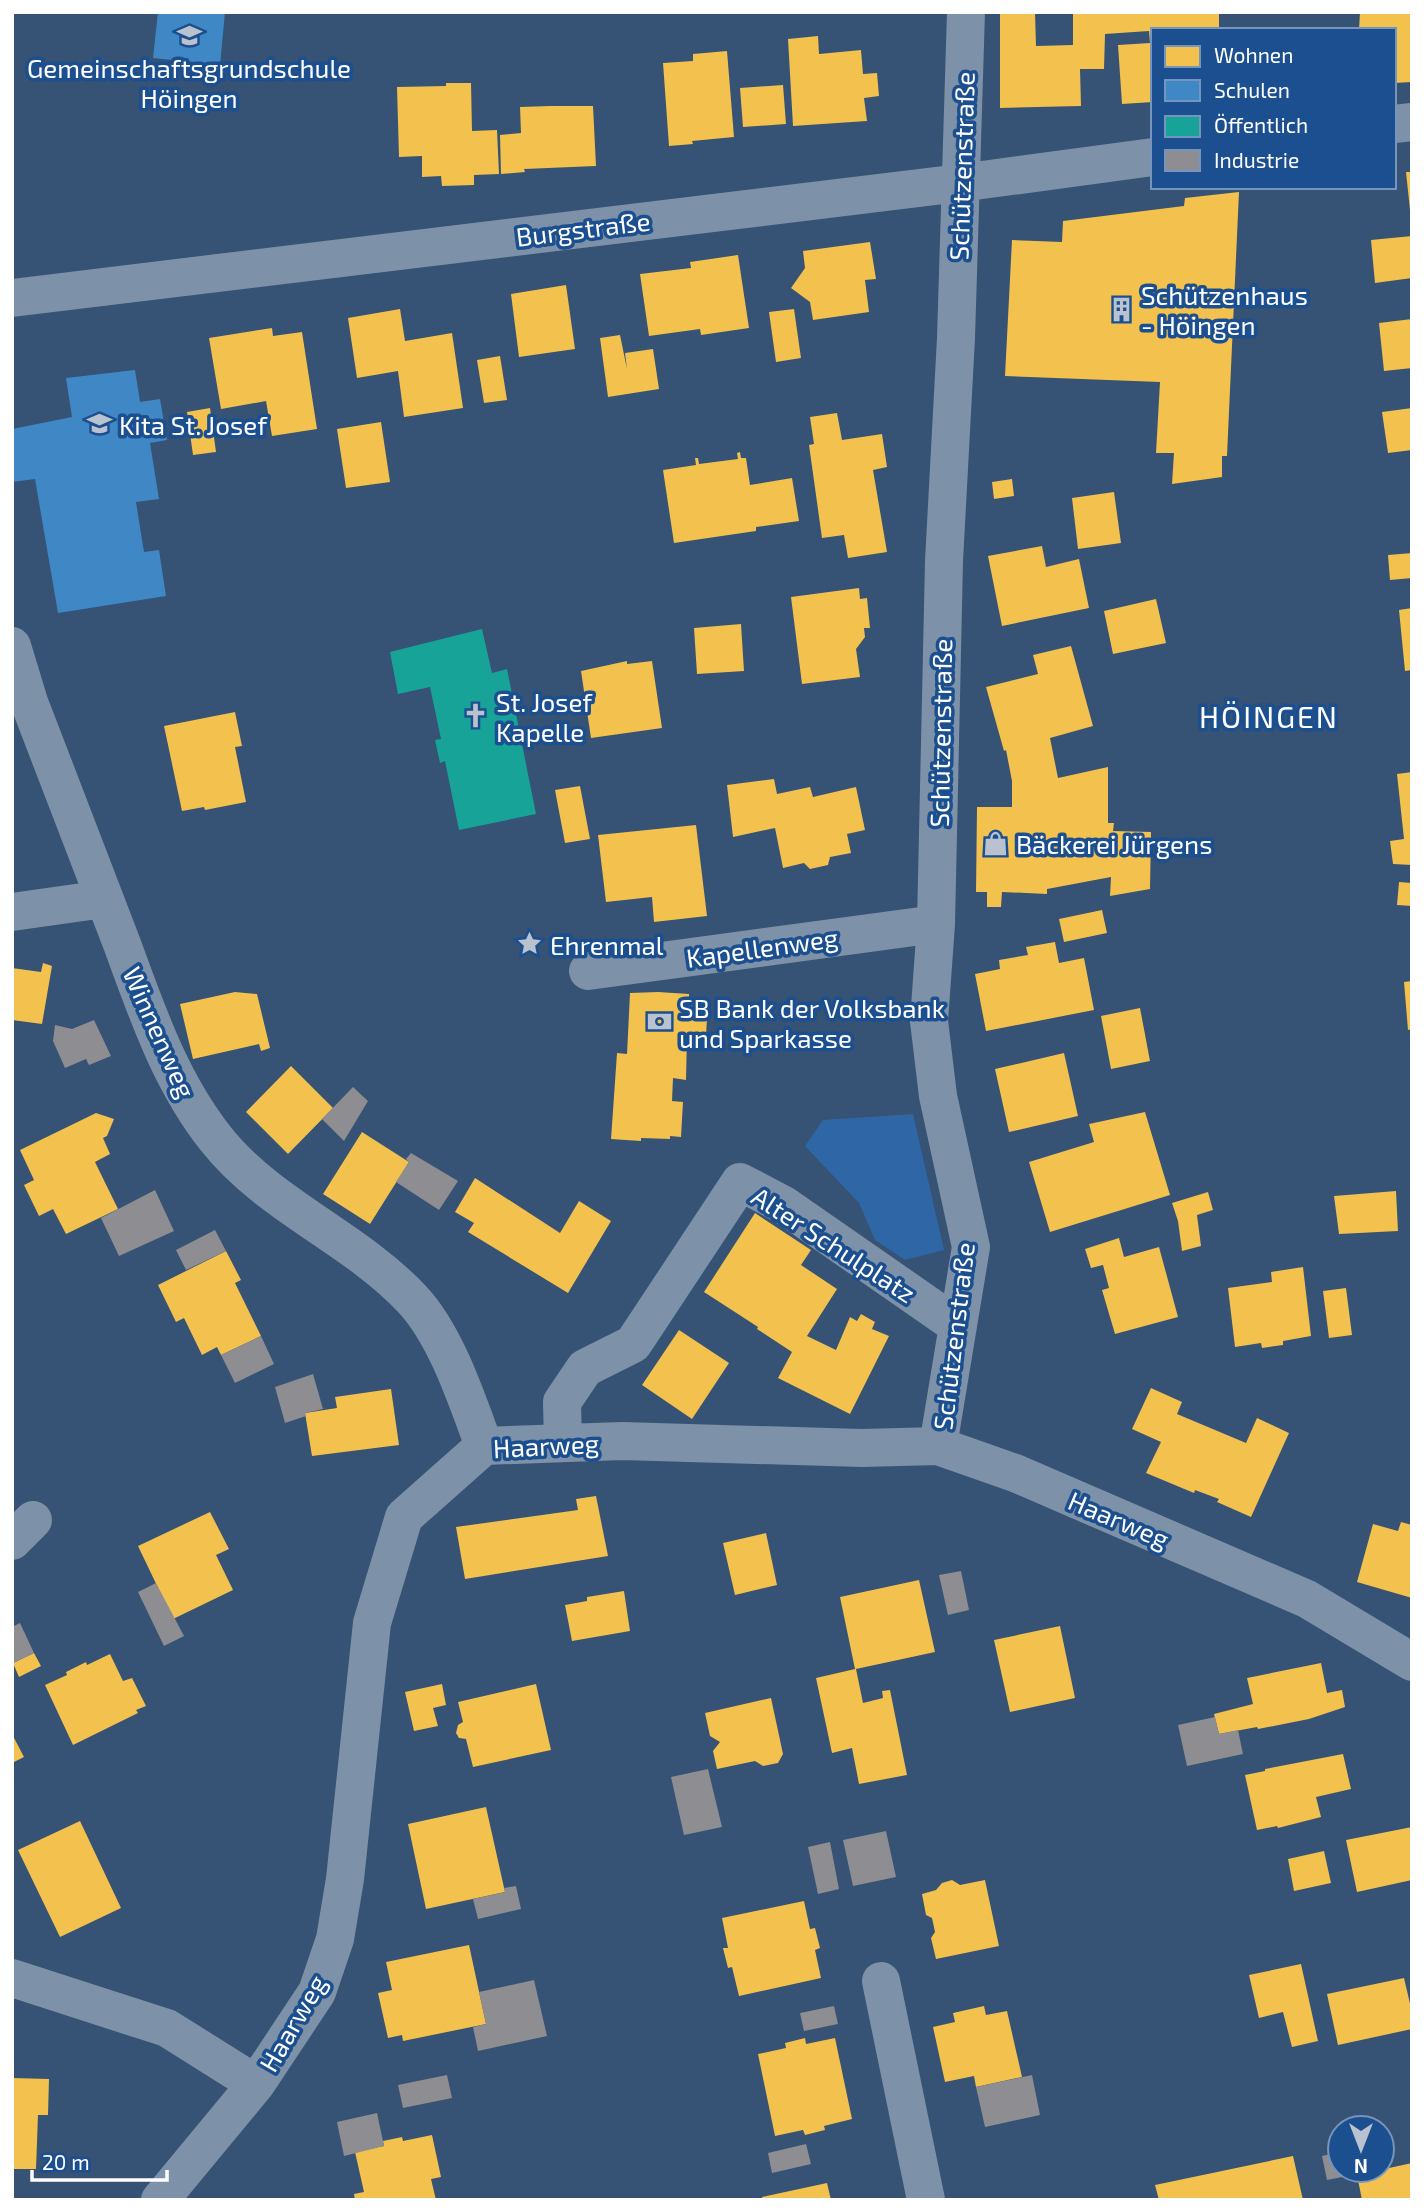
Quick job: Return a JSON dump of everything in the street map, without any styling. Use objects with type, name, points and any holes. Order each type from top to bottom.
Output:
[{"type":"street","name":"Schützenstraße","points":[[939,1446],[971,1247],[937,1096],[929,1021],[936,924],[944,561],[956,338],[967,12]]},
{"type":"street","name":"Burgstraße","points":[[12,299],[1151,157]]},
{"type":"street","name":"Winnenweg","points":[[12,646],[29,702],[158,1040],[185,1095],[216,1140],[248,1174],[379,1268],[414,1300],[439,1339],[464,1391],[484,1446]]},
{"type":"street","points":[[12,912],[104,899]]},
{"type":"street","name":"Kapellenweg","points":[[588,971],[936,924]]},
{"type":"street","name":"Alter Schulplatz","points":[[563,1443],[562,1402],[585,1368],[633,1344],[740,1182],[784,1205],[958,1326]]},
{"type":"street","name":"Haarweg","points":[[160,2200],[256,2084],[317,1992],[335,1938],[345,1879],[372,1623],[404,1517],[484,1446],[622,1441],[862,1448],[939,1446],[1015,1473],[1307,1599],[1412,1662]]},
{"type":"street","points":[[12,1978],[167,2028],[256,2084]]},
{"type":"street","points":[[881,1981],[926,2200]]},
{"type":"shaded area","points":[[913,1114],[944,1250],[905,1260],[875,1240],[859,1203],[805,1146],[823,1120]]},
{"type":"building: Wohnen","points":[[1000,12],[1035,12],[1036,46],[1073,45],[1073,12],[1219,12],[1219,28],[1151,28],[1151,102],[1122,104],[1118,45],[1150,43],[1149,31],[1105,34],[1104,69],[1080,69],[1081,106],[1000,108]]},
{"type":"building: Wohnen","points":[[1360,12],[1412,12],[1412,82],[1396,83],[1396,28],[1359,28]]},
{"type":"building: Wohnen","points":[[818,36],[819,54],[861,50],[863,74],[877,73],[879,96],[864,98],[867,121],[793,126],[788,39]]},
{"type":"building: Wohnen","points":[[727,51],[734,137],[669,146],[663,63],[693,61],[693,54]]},
{"type":"building: Wohnen","points":[[446,83],[471,83],[472,131],[497,130],[499,174],[474,175],[474,185],[442,186],[441,176],[422,177],[422,156],[399,157],[397,87],[446,86]]},
{"type":"building: Wohnen","points":[[783,85],[786,124],[743,127],[740,88]]},
{"type":"building: Wohnen","points":[[593,106],[596,166],[524,169],[525,172],[501,174],[500,135],[521,133],[520,107]]},
{"type":"building: Wohnen","points":[[1406,172],[1412,172],[1412,210],[1410,210]]},
{"type":"building: Wohnen","name":"Schützenhaus - Höingen","points":[[1239,192],[1227,456],[1222,456],[1222,477],[1172,484],[1174,453],[1156,453],[1160,382],[1005,376],[1012,240],[1062,242],[1063,221],[1184,206],[1185,198]]},
{"type":"building: Wohnen","points":[[1412,236],[1412,278],[1375,283],[1371,240]]},
{"type":"building: Wohnen","points":[[870,242],[876,279],[865,280],[869,312],[813,320],[810,302],[791,288],[805,268],[803,251]]},
{"type":"building: Wohnen","points":[[738,255],[749,328],[701,335],[700,329],[649,336],[640,274],[691,268],[690,262]]},
{"type":"building: Wohnen","points":[[566,285],[575,349],[519,357],[511,294]]},
{"type":"building: Wohnen","points":[[400,309],[405,341],[452,333],[463,408],[404,417],[398,371],[357,378],[348,318]]},
{"type":"building: Wohnen","points":[[794,309],[801,358],[776,362],[769,312]]},
{"type":"building: Wohnen","points":[[1412,319],[1412,368],[1384,371],[1379,323]]},
{"type":"building: Wohnen","points":[[272,328],[273,336],[302,332],[317,429],[272,436],[266,401],[221,409],[209,338]]},
{"type":"building: Wohnen","points":[[620,335],[627,369],[625,353],[653,349],[659,389],[608,397],[600,338]]},
{"type":"building: Wohnen","points":[[500,356],[507,400],[484,403],[477,360]]},
{"type":"building: Wohnen","points":[[210,408],[216,452],[193,455],[187,412]]},
{"type":"building: Wohnen","points":[[1412,408],[1412,450],[1388,453],[1382,412]]},
{"type":"building: Wohnen","points":[[837,413],[842,440],[882,434],[887,467],[873,470],[887,552],[848,558],[844,535],[822,538],[809,445],[814,444],[810,417]]},
{"type":"building: Wohnen","points":[[381,422],[390,482],[346,488],[337,429]]},
{"type":"building: Wohnen","points":[[740,452],[741,458],[746,458],[750,485],[792,478],[799,521],[756,527],[756,531],[674,543],[663,470],[696,465],[695,458],[698,458],[699,464],[738,459],[737,453]]},
{"type":"building: Wohnen","points":[[1012,479],[1014,496],[994,499],[992,482]]},
{"type":"building: Wohnen","points":[[1114,492],[1121,543],[1078,549],[1072,498]]},
{"type":"building: Wohnen","points":[[1042,546],[1046,567],[1079,559],[1089,608],[1002,626],[988,556]]},
{"type":"building: Wohnen","points":[[1412,553],[1412,578],[1390,580],[1388,555]]},
{"type":"building: Wohnen","points":[[859,588],[860,599],[867,598],[870,628],[864,628],[865,637],[856,649],[860,677],[802,684],[791,597]]},
{"type":"building: Wohnen","points":[[1156,599],[1166,643],[1113,654],[1104,611]]},
{"type":"building: Wohnen","points":[[1412,608],[1412,670],[1405,671],[1399,610]]},
{"type":"building: Wohnen","points":[[741,624],[744,671],[697,674],[694,628]]},
{"type":"building: Wohnen","points":[[1071,646],[1093,726],[1050,738],[1058,778],[1108,767],[1108,823],[1114,823],[1113,831],[1151,832],[1150,889],[1110,896],[1111,877],[1047,889],[1047,894],[1002,892],[1001,907],[987,907],[987,892],[976,892],[977,807],[1012,807],[1012,781],[1006,750],[1004,751],[986,687],[1038,674],[1033,655]]},
{"type":"building: Wohnen","points":[[627,661],[627,664],[652,661],[662,728],[591,738],[581,671]]},
{"type":"building: Wohnen","points":[[235,712],[242,746],[235,747],[246,802],[205,810],[204,807],[182,811],[164,726]]},
{"type":"building: Wohnen","points":[[1412,772],[1412,865],[1393,864],[1390,841],[1404,839],[1397,774]]},
{"type":"building: Wohnen","points":[[774,779],[777,794],[810,787],[813,797],[856,787],[865,830],[847,834],[851,853],[830,857],[828,865],[810,869],[804,863],[783,868],[775,828],[733,837],[727,785]]},
{"type":"building: Wohnen","points":[[580,786],[590,839],[565,843],[555,790]]},
{"type":"building: Wohnen","points":[[696,825],[707,916],[654,922],[652,897],[606,902],[598,835]]},
{"type":"building: Wohnen","points":[[1399,882],[1412,883],[1412,906],[1397,905]]},
{"type":"building: Wohnen","points":[[1102,910],[1107,933],[1064,942],[1059,919]]},
{"type":"building: Wohnen","points":[[1055,942],[1059,963],[1084,958],[1094,1010],[986,1031],[975,974],[1000,969],[999,960],[1028,955],[1026,947]]},
{"type":"building: Wohnen","points":[[43,963],[52,966],[42,1024],[12,1020],[12,968],[41,972]]},
{"type":"building: Wohnen","points":[[1412,981],[1412,1029],[1408,1030],[1404,982]]},
{"type":"building: Wohnen","points":[[235,992],[257,994],[270,1048],[261,1051],[259,1044],[193,1059],[180,1004]]},
{"type":"building: Wohnen","points":[[630,993],[689,994],[689,1000],[708,1001],[706,1036],[687,1035],[686,1080],[673,1078],[672,1101],[683,1102],[681,1137],[641,1138],[641,1141],[611,1139],[617,1053],[627,1054]]},
{"type":"building: Wohnen","points":[[1140,1008],[1150,1061],[1111,1069],[1101,1016]]},
{"type":"building: Wohnen","points":[[1064,1053],[1078,1116],[1009,1132],[995,1069]]},
{"type":"building: Wohnen","points":[[291,1066],[333,1108],[288,1154],[246,1112]]},
{"type":"building: Wohnen","points":[[1145,1112],[1170,1195],[1050,1232],[1029,1162],[1094,1142],[1089,1124]]},
{"type":"building: Wohnen","points":[[96,1113],[114,1119],[107,1136],[103,1138],[110,1154],[95,1162],[118,1209],[66,1234],[53,1209],[39,1216],[24,1185],[34,1180],[20,1150]]},
{"type":"building: Wohnen","points":[[362,1132],[409,1162],[370,1224],[323,1194]]},
{"type":"building: Wohnen","points":[[475,1178],[560,1233],[579,1201],[611,1221],[568,1293],[468,1232],[474,1223],[455,1212]]},
{"type":"building: Wohnen","points":[[1396,1191],[1398,1231],[1339,1234],[1334,1196]]},
{"type":"building: Wohnen","points":[[1208,1192],[1213,1210],[1197,1215],[1201,1246],[1182,1251],[1178,1221],[1172,1203]]},
{"type":"building: Wohnen","points":[[755,1213],[811,1250],[801,1265],[837,1289],[807,1336],[836,1350],[850,1317],[857,1321],[861,1314],[875,1322],[872,1329],[889,1336],[850,1414],[778,1378],[792,1352],[704,1292]]},
{"type":"building: Wohnen","points":[[1119,1238],[1124,1257],[1159,1247],[1178,1317],[1115,1334],[1102,1290],[1109,1288],[1103,1265],[1091,1268],[1085,1249]]},
{"type":"building: Wohnen","points":[[226,1251],[241,1280],[235,1283],[261,1336],[221,1355],[217,1347],[202,1355],[184,1318],[176,1322],[158,1285]]},
{"type":"building: Wohnen","points":[[1303,1267],[1311,1336],[1283,1341],[1283,1345],[1262,1348],[1261,1343],[1235,1347],[1228,1288],[1272,1282],[1271,1272]]},
{"type":"building: Wohnen","points":[[1346,1288],[1352,1335],[1329,1338],[1323,1291]]},
{"type":"building: Wohnen","points":[[679,1330],[729,1363],[692,1419],[642,1385]]},
{"type":"building: Wohnen","points":[[1151,1388],[1182,1402],[1177,1414],[1246,1443],[1257,1418],[1289,1433],[1251,1517],[1217,1502],[1219,1499],[1195,1490],[1194,1493],[1146,1473],[1161,1442],[1132,1429]]},
{"type":"building: Wohnen","points":[[391,1389],[399,1445],[312,1456],[305,1413],[337,1408],[335,1397]]},
{"type":"building: Wohnen","points":[[596,1496],[608,1556],[465,1579],[456,1527],[578,1510],[576,1499]]},
{"type":"building: Wohnen","points":[[210,1512],[229,1549],[216,1555],[233,1590],[173,1619],[138,1546]]},
{"type":"building: Wohnen","points":[[1401,1522],[1412,1525],[1412,1598],[1357,1582],[1373,1524],[1398,1531]]},
{"type":"building: Wohnen","points":[[766,1533],[777,1585],[735,1595],[723,1543]]},
{"type":"building: Wohnen","points":[[919,1580],[935,1652],[856,1669],[863,1703],[883,1698],[882,1691],[890,1690],[907,1775],[859,1784],[852,1748],[832,1753],[816,1678],[855,1669],[840,1597]]},
{"type":"building: Wohnen","points":[[624,1591],[630,1631],[572,1641],[565,1605],[587,1601],[587,1597]]},
{"type":"building: Wohnen","points":[[1060,1626],[1075,1698],[1010,1712],[994,1640]]},
{"type":"building: Wohnen","points":[[34,1653],[41,1666],[19,1677],[13,1663]]},
{"type":"building: Wohnen","points":[[110,1654],[123,1681],[132,1678],[146,1706],[136,1710],[138,1713],[73,1745],[45,1685],[86,1662],[87,1665]]},
{"type":"building: Wohnen","points":[[1321,1663],[1327,1693],[1342,1690],[1345,1707],[1309,1719],[1219,1734],[1214,1714],[1253,1704],[1247,1678]]},
{"type":"building: Wohnen","points":[[442,1684],[446,1705],[433,1708],[438,1726],[414,1731],[405,1692]]},
{"type":"building: Wohnen","points":[[536,1684],[551,1750],[473,1767],[466,1739],[459,1738],[456,1733],[458,1725],[463,1722],[458,1702]]},
{"type":"building: Wohnen","points":[[771,1698],[783,1754],[778,1763],[763,1766],[755,1761],[717,1769],[713,1751],[720,1742],[710,1736],[705,1713]]},
{"type":"building: Wohnen","points":[[12,1734],[24,1757],[12,1763]]},
{"type":"building: Wohnen","points":[[1343,1754],[1351,1789],[1316,1797],[1321,1817],[1278,1828],[1257,1830],[1245,1775]]},
{"type":"building: Wohnen","points":[[486,1807],[505,1892],[426,1909],[408,1824]]},
{"type":"building: Wohnen","points":[[80,1821],[121,1908],[60,1937],[18,1850]]},
{"type":"building: Wohnen","points":[[1412,1827],[1412,1880],[1357,1892],[1346,1840]]},
{"type":"building: Wohnen","points":[[1324,1851],[1331,1883],[1294,1891],[1288,1859]]},
{"type":"building: Wohnen","points":[[952,1880],[960,1885],[985,1880],[999,1946],[936,1959],[931,1938],[935,1932],[932,1918],[926,1915],[922,1894],[936,1890],[942,1883]]},
{"type":"building: Wohnen","points":[[804,1901],[810,1929],[815,1928],[820,1948],[815,1950],[821,1978],[739,1996],[732,1967],[728,1968],[723,1948],[728,1948],[722,1918]]},
{"type":"building: Wohnen","points":[[469,1945],[486,2024],[403,2041],[402,2035],[388,2038],[378,1993],[392,1990],[386,1962]]},
{"type":"building: Wohnen","points":[[1301,1964],[1318,2041],[1292,2047],[1283,2012],[1259,2018],[1249,1975]]},
{"type":"building: Wohnen","points":[[1404,1978],[1412,2012],[1412,2029],[1338,2045],[1327,1994]]},
{"type":"building: Wohnen","points":[[984,2006],[986,2015],[1007,2011],[1022,2077],[976,2087],[974,2076],[945,2082],[933,2027],[955,2022],[953,2013]]},
{"type":"building: Wohnen","points":[[805,2038],[806,2044],[835,2038],[852,2119],[824,2126],[825,2130],[805,2135],[803,2130],[775,2136],[758,2054],[786,2048],[785,2043]]},
{"type":"building: Wohnen","points":[[12,2078],[49,2079],[48,2115],[38,2115],[36,2169],[12,2169]]},
{"type":"building: Wohnen","points":[[432,2135],[441,2177],[431,2179],[436,2200],[355,2200],[354,2194],[364,2192],[355,2152],[384,2146],[383,2141],[402,2137],[403,2141]]},
{"type":"building: Wohnen","points":[[1293,2156],[1303,2200],[1159,2200],[1155,2185]]},
{"type":"building: Wohnen","points":[[1412,2163],[1412,2200],[1362,2200],[1359,2184],[1396,2184],[1396,2166]]},
{"type":"building: Wohnen","points":[[827,2183],[831,2200],[763,2200],[762,2197]]},
{"type":"building: Schulen","name":"Gemeinschaftsgrundschule Höingen","points":[[158,12],[225,12],[220,65],[153,58]]},
{"type":"building: Schulen","points":[[135,370],[140,402],[160,399],[167,440],[150,443],[159,499],[136,502],[144,552],[159,550],[166,596],[58,613],[35,479],[12,482],[12,429],[72,417],[66,378]]},
{"type":"building: Öffentlich","name":"St. Josef Kapelle","points":[[482,629],[492,673],[507,669],[536,814],[459,830],[445,761],[440,763],[435,740],[441,739],[430,687],[398,694],[390,652]]},
{"type":"building: Industrie","points":[[94,1020],[111,1056],[89,1065],[86,1059],[65,1068],[53,1041],[55,1025],[72,1029]]},
{"type":"building: Industrie","points":[[353,1087],[368,1101],[344,1141],[322,1119]]},
{"type":"building: Industrie","points":[[411,1153],[458,1181],[439,1210],[396,1182],[409,1162],[406,1159]]},
{"type":"building: Industrie","points":[[155,1190],[174,1231],[119,1256],[101,1218]]},
{"type":"building: Industrie","points":[[215,1230],[226,1251],[186,1270],[176,1250]]},
{"type":"building: Industrie","points":[[261,1336],[274,1364],[235,1383],[221,1355]]},
{"type":"building: Industrie","points":[[313,1374],[323,1409],[305,1413],[306,1416],[285,1423],[275,1387]]},
{"type":"building: Industrie","points":[[961,1571],[969,1610],[948,1615],[939,1575]]},
{"type":"building: Industrie","points":[[156,1583],[184,1636],[164,1646],[138,1592]]},
{"type":"building: Industrie","points":[[20,1623],[34,1653],[13,1663],[12,1627]]},
{"type":"building: Industrie","points":[[1215,1717],[1219,1734],[1238,1730],[1243,1754],[1187,1766],[1178,1725]]},
{"type":"building: Industrie","points":[[708,1769],[722,1827],[684,1835],[671,1777]]},
{"type":"building: Industrie","points":[[886,1831],[896,1877],[853,1886],[843,1840]]},
{"type":"building: Industrie","points":[[830,1842],[839,1889],[818,1894],[808,1847]]},
{"type":"building: Industrie","points":[[516,1886],[521,1909],[478,1919],[473,1899],[505,1892],[504,1888]]},
{"type":"building: Industrie","points":[[534,1980],[547,2036],[478,2051],[473,2027],[486,2024],[479,1992]]},
{"type":"building: Industrie","points":[[834,2006],[838,2024],[804,2031],[800,2013]]},
{"type":"building: Industrie","points":[[447,2075],[452,2098],[403,2108],[398,2085]]},
{"type":"building: Industrie","points":[[1032,2075],[1040,2115],[985,2127],[976,2087]]},
{"type":"building: Industrie","points":[[377,2113],[384,2146],[344,2156],[337,2122]]},
{"type":"building: Industrie","points":[[806,2144],[811,2164],[772,2173],[768,2153]]},
{"type":"building: Industrie","points":[[1326,2155],[1326,2175],[1322,2156]]},
{"type":"place","name":"Gemeinschaftsgrundschule Höingen","points":[[189,35]]},
{"type":"place","name":"Schützenhaus - Höingen","points":[[1121,309]]},
{"type":"place","name":"Kita St. Josef","points":[[99,424]]},
{"type":"place","name":"St. Josef Kapelle","points":[[476,716]]},
{"type":"place","name":"Bäckerei Jürgens","points":[[996,843]]},
{"type":"place","name":"Ehrenmal","points":[[530,944]]},
{"type":"place","name":"SB Bank der Volksbank und Sparkasse","points":[[659,1022]]},
{"type":"district","name":"HÖINGEN","points":[[1269,716]]}]
